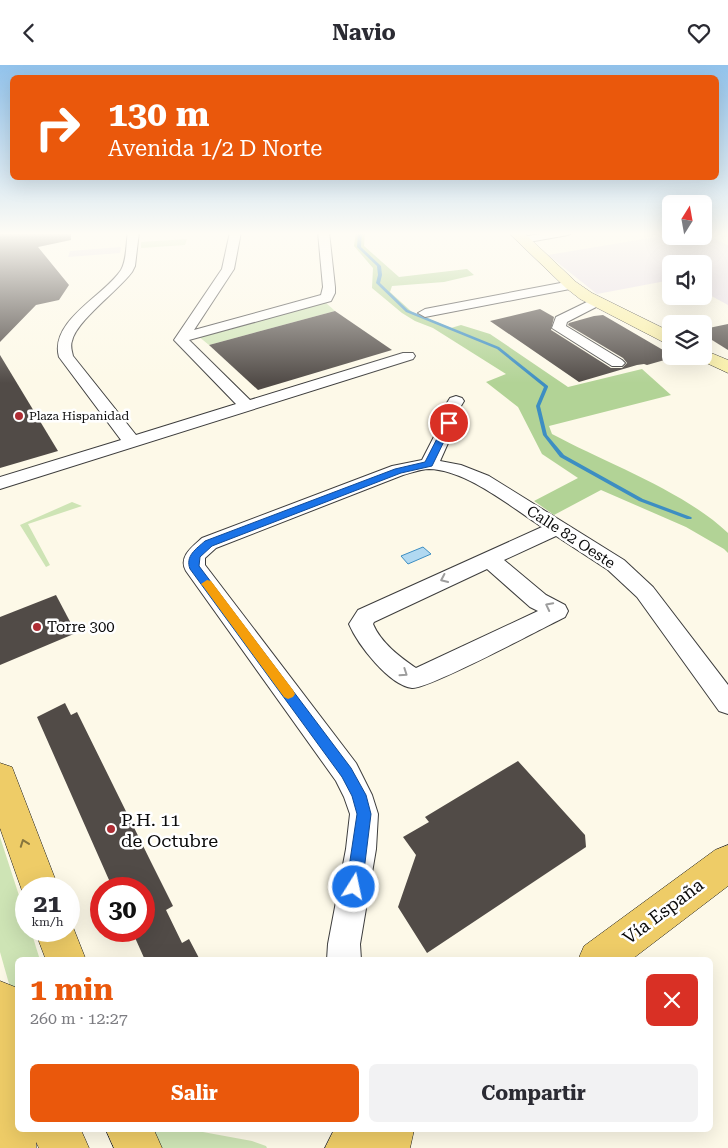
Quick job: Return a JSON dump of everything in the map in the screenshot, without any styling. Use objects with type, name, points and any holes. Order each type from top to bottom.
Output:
[{"type":"main road","points":[[0,778],[36,877]]},
{"type":"main road","name":"Vía España","points":[[602,957],[728,863]]},
{"type":"main road","points":[[59,942],[65,957]]},
{"type":"main road","points":[[0,1002],[15,1050]]},
{"type":"main road","points":[[12,1148],[15,1112]]},
{"type":"main road","points":[[131,1132],[138,1148]]},
{"type":"main road","points":[[349,1148],[369,1132]]},
{"type":"main road","points":[[386,1148],[390,1132]]},
{"type":"street","points":[[116,283],[73,327],[66,338],[64,348],[66,357],[131,441]]},
{"type":"street","points":[[219,283],[181,341],[247,405]]},
{"type":"street","points":[[183,337],[326,298],[329,283]]},
{"type":"street","points":[[568,283],[595,302],[662,335]]},
{"type":"street","points":[[425,313],[571,285]]},
{"type":"street","points":[[595,302],[561,320],[559,328],[617,363]]},
{"type":"street","points":[[0,483],[408,356]]},
{"type":"street","points":[[712,359],[728,367]]},
{"type":"street","points":[[344,957],[344,944],[361,849],[364,814],[358,795],[346,772],[194,566],[195,556],[209,543],[398,471],[429,464],[449,423],[447,416],[456,401]]},
{"type":"street","name":"Calle 82 Oeste","points":[[429,464],[455,469],[482,480],[616,565],[645,592],[728,704]]},
{"type":"street","points":[[488,558],[538,601],[557,611],[435,671],[414,679],[399,671],[364,634],[361,624],[366,616],[488,558],[558,527]]},
{"type":"shaded area","points":[[583,283],[658,283],[597,294]]},
{"type":"shaded area","points":[[712,283],[728,283],[728,305],[712,296]]},
{"type":"green space","points":[[372,283],[437,283],[392,286],[390,292],[412,312],[419,315],[451,328],[461,325],[490,334],[568,387],[642,369],[671,395],[549,426],[552,434],[690,504],[728,533],[728,553],[686,527],[601,490],[554,515],[534,501],[578,478],[542,454],[518,407],[486,382],[506,374],[433,328],[415,321],[402,313],[372,288]]},
{"type":"green space","points":[[325,302],[335,311],[209,345],[198,336]]},
{"type":"green space","points":[[72,502],[82,506],[28,524],[50,565],[46,567],[20,525]]},
{"type":"green space","points":[[0,837],[15,883],[15,942],[34,942],[39,957],[15,957],[15,1005],[0,952]]},
{"type":"green space","points":[[152,1132],[203,1132],[252,1141],[267,1148],[159,1148]]},
{"type":"water","points":[[423,547],[431,554],[408,564],[401,556]]},
{"type":"building","points":[[0,283],[67,283],[69,285],[59,300],[36,305],[0,342]]},
{"type":"building","points":[[540,309],[554,317],[551,330],[611,368],[622,368],[627,363],[623,358],[568,325],[569,323],[603,315],[662,349],[662,361],[647,365],[637,365],[579,382],[490,321]]},
{"type":"building","points":[[335,311],[392,350],[258,390],[209,345]]},
{"type":"building","points":[[728,324],[728,350],[712,340],[712,327]]},
{"type":"building","name":"Plaza Hispanidad","points":[[0,355],[58,451],[0,468]]},
{"type":"building","name":"Torre 300","points":[[56,595],[76,633],[0,665],[0,617]]},
{"type":"building","name":"P.H. 11 de Octubre","points":[[65,703],[71,715],[77,712],[173,906],[166,910],[182,943],[189,939],[198,957],[144,957],[137,942],[155,942],[155,877],[108,877],[37,717]]},
{"type":"building","points":[[518,761],[585,835],[586,847],[427,953],[398,907],[416,855],[403,837],[429,822],[425,817]]},
{"type":"waterway","points":[[378,283],[407,311],[498,348],[546,387],[538,406],[545,435],[562,456],[641,500],[689,518]]},
{"type":"slow traffic","points":[[207,584],[288,694]]},
{"type":"place","name":"Plaza Hispanidad","points":[[19,416]]},
{"type":"place","name":"Torre 300","points":[[37,627]]},
{"type":"place","name":"P.H. 11 de Octubre","points":[[111,829]]},
{"type":"route","points":[[354,887],[361,849],[364,814],[358,795],[346,772],[194,566],[195,556],[209,543],[398,471],[429,464],[449,423]]}]
